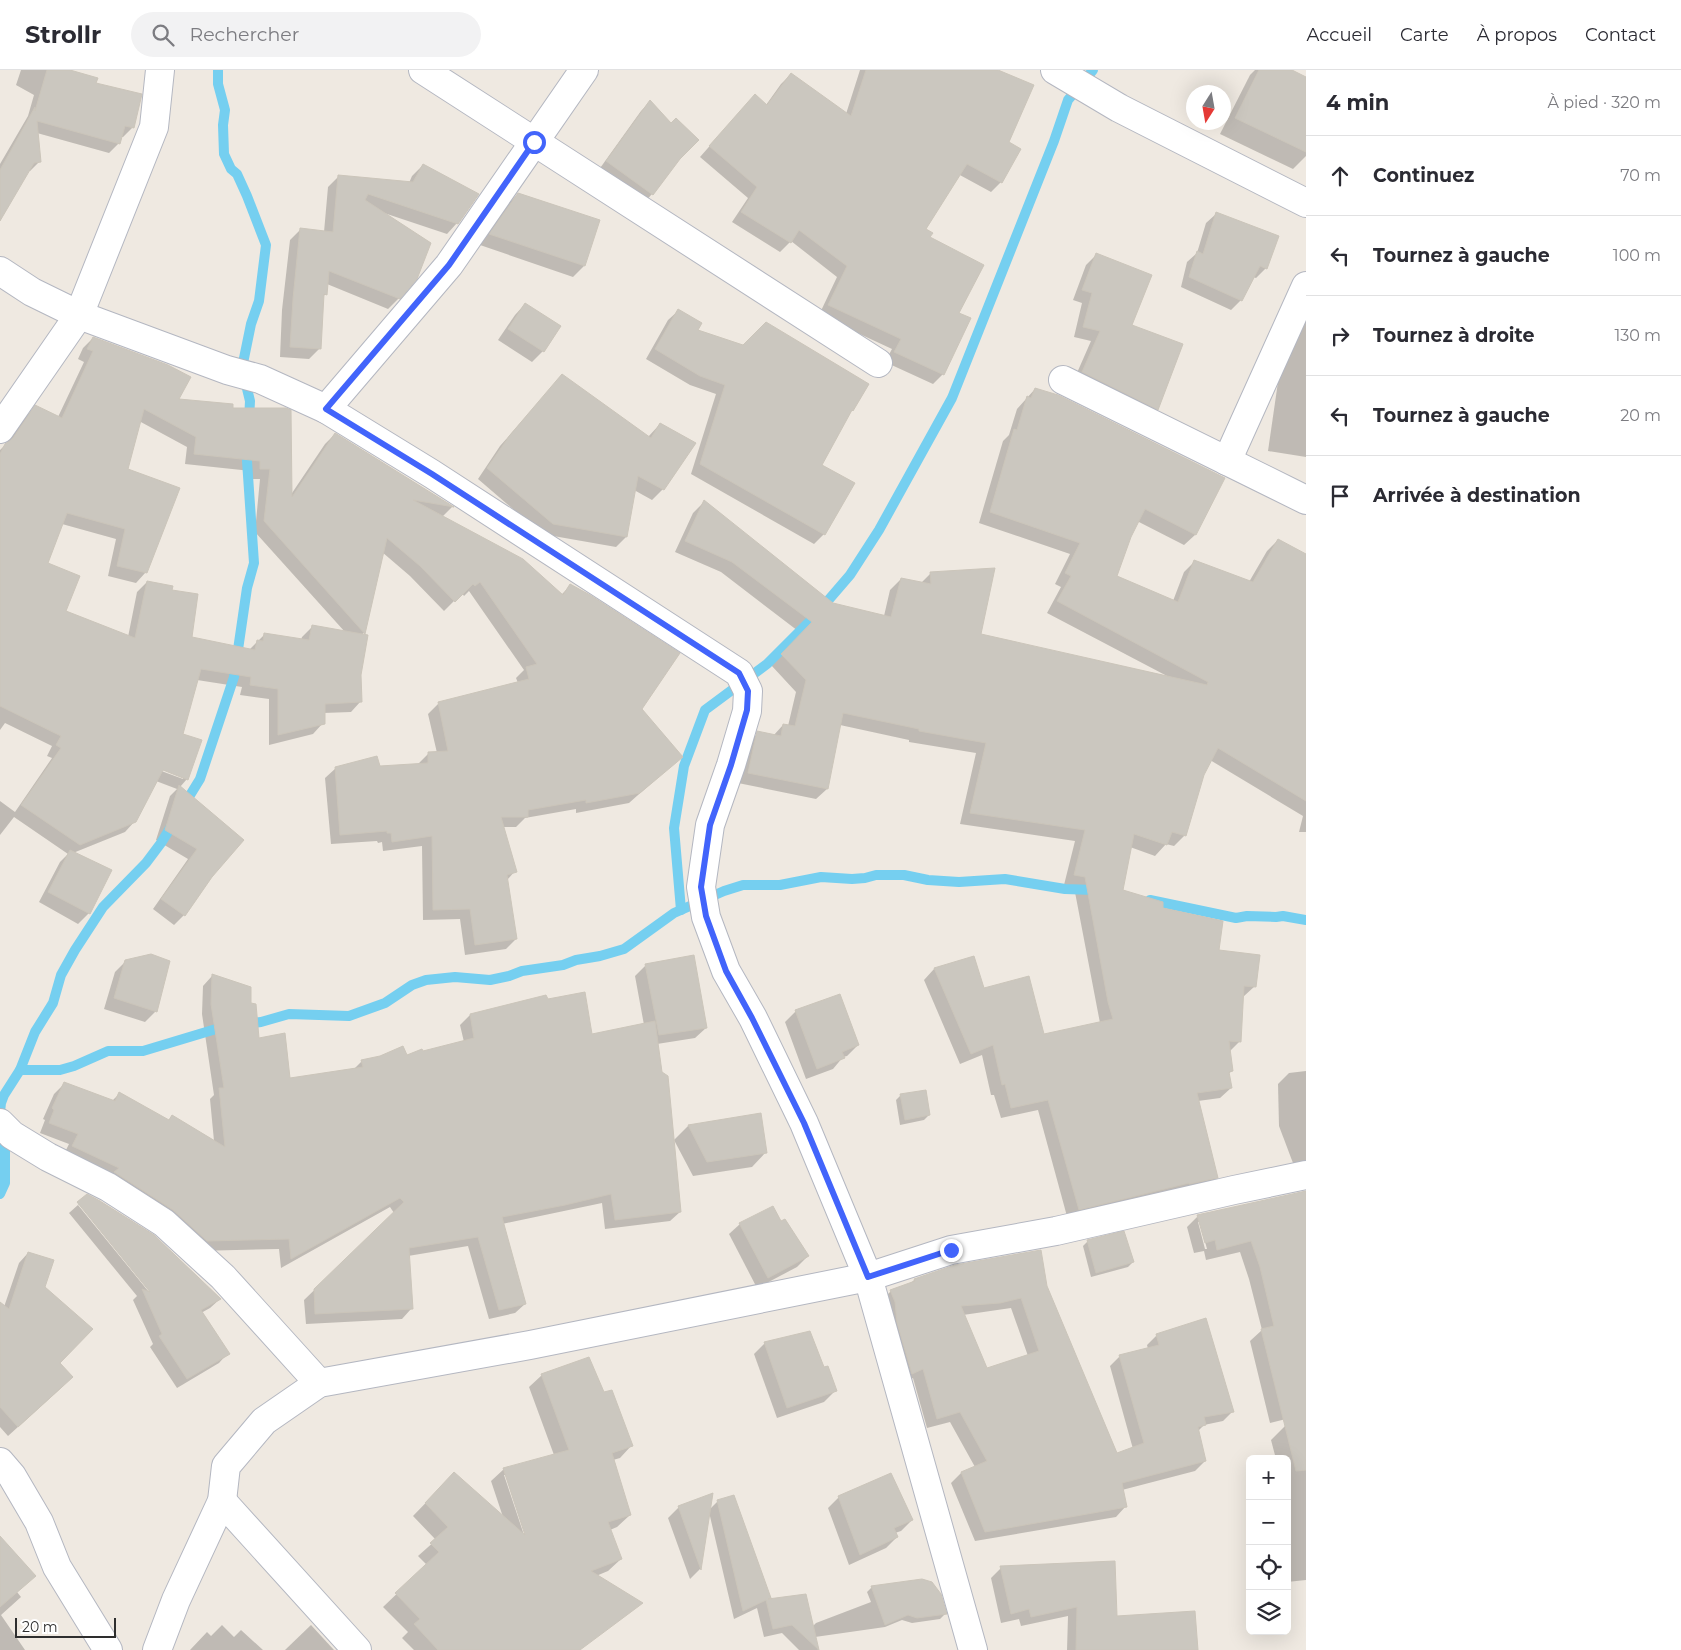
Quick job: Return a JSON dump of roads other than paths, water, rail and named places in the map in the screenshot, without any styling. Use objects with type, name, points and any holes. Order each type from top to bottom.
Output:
[{"type":"street","points":[[0,429],[79,315],[154,127],[160,70]]},
{"type":"street","points":[[422,70],[878,363]]},
{"type":"street","points":[[326,409],[449,265],[584,70]]},
{"type":"street","points":[[1055,70],[1119,108],[1306,203]]},
{"type":"street","points":[[0,271],[32,292],[79,315],[227,370],[260,378],[326,409],[440,480],[744,682],[747,710],[731,765],[710,825],[701,887],[706,916],[726,971],[752,1018],[804,1123],[868,1277],[973,1650]]},
{"type":"street","points":[[1227,461],[1306,286]]},
{"type":"street","points":[[1063,380],[1306,500]]},
{"type":"street","points":[[6,1129],[48,1157],[108,1187],[164,1223],[223,1277],[319,1383]]},
{"type":"street","points":[[158,1650],[176,1600],[222,1501],[226,1466],[264,1421],[319,1383],[530,1345],[868,1277],[951,1250],[1056,1231],[1306,1175]]},
{"type":"street","points":[[0,1462],[12,1476],[34,1515],[57,1567],[108,1650]]},
{"type":"street","points":[[222,1501],[357,1650]]},
{"type":"waterway","points":[[218,70],[218,84],[225,110],[223,125],[224,154],[231,169],[237,174],[266,245],[259,301],[251,324],[242,368],[250,401],[249,420]]},
{"type":"waterway","points":[[681,910],[674,828],[684,766],[705,710],[767,664],[813,618],[850,575],[879,530],[952,398],[1054,141],[1068,100],[1093,70]]},
{"type":"waterway","points":[[184,805],[200,779],[234,677],[247,588],[254,563],[247,461],[248,447]]},
{"type":"waterway","points":[[0,1112],[4,1095],[20,1070],[35,1032],[53,1003],[61,975],[75,950],[103,907],[146,863],[174,822]]},
{"type":"waterway","points":[[245,1024],[261,1022],[289,1014],[349,1016],[385,1003],[412,985],[426,980],[455,977],[490,980],[522,971],[563,965],[576,960],[600,956],[624,949],[674,913],[724,891],[743,885],[780,885],[821,877],[852,879],[876,875],[904,875],[928,880],[959,882],[1005,879],[1065,889],[1099,889]]},
{"type":"waterway","points":[[1150,900],[1236,918],[1247,916],[1283,916],[1306,920]]},
{"type":"waterway","points":[[20,1070],[60,1070],[108,1051],[143,1051],[226,1026]]},
{"type":"waterway","points":[[0,1194],[5,1183],[5,1140],[2,1134]]}]
